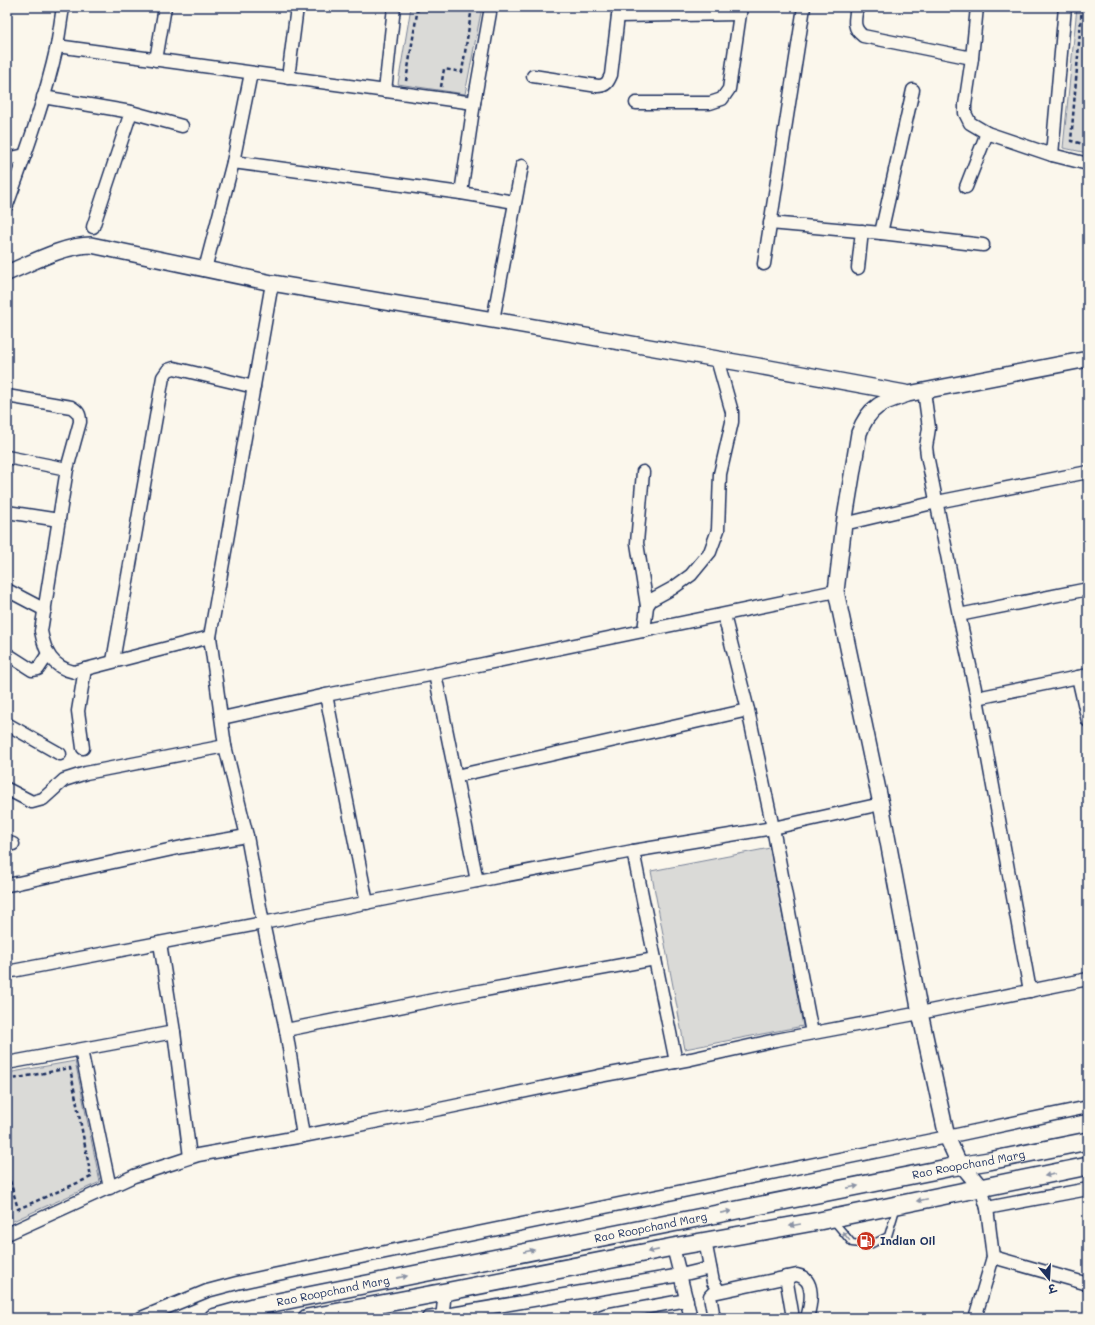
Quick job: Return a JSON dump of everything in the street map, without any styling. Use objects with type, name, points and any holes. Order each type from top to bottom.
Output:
[{"type":"main road","name":"Rao Roopchand Marg","points":[[214,1318],[261,1305],[1088,1141]]},
{"type":"main road","name":"Rao Roopchand Marg","points":[[307,1318],[898,1205],[1088,1166]]},
{"type":"street","points":[[7,204],[25,155],[43,97],[57,46],[63,7]]},
{"type":"street","points":[[156,60],[165,7]]},
{"type":"street","points":[[288,78],[297,7]]},
{"type":"street","points":[[385,91],[394,7]]},
{"type":"street","points":[[460,193],[491,7]]},
{"type":"street","points":[[764,264],[804,7]]},
{"type":"street","points":[[857,7],[855,24],[858,32],[863,36],[972,58]]},
{"type":"street","points":[[977,7],[972,58],[965,105],[965,113],[970,123],[987,133],[1052,155],[1088,164]]},
{"type":"street","points":[[1052,155],[1066,7]]},
{"type":"street","points":[[533,76],[604,86],[608,82],[610,75],[619,12],[740,11],[729,89],[722,99],[710,103],[636,103]]},
{"type":"street","points":[[57,46],[474,103]]},
{"type":"street","points":[[205,269],[233,162],[251,73]]},
{"type":"street","points":[[881,233],[913,90]]},
{"type":"street","points":[[43,97],[131,112],[182,126]]},
{"type":"street","points":[[93,227],[131,112]]},
{"type":"street","points":[[966,187],[987,133]]},
{"type":"street","points":[[7,159],[25,155]]},
{"type":"street","points":[[233,162],[515,202]]},
{"type":"street","points":[[493,320],[522,166]]},
{"type":"street","points":[[770,223],[862,231],[983,245]]},
{"type":"street","points":[[858,268],[862,231]]},
{"type":"street","points":[[7,273],[61,251],[83,245],[91,245],[272,283],[717,358],[908,394]]},
{"type":"street","points":[[272,283],[210,637],[225,746],[247,836],[263,923],[286,1030],[303,1136]]},
{"type":"street","points":[[647,606],[652,600],[673,588],[691,575],[710,552],[718,530],[720,474],[732,422],[732,412],[717,358]]},
{"type":"street","points":[[975,1318],[993,1257],[988,1208],[981,1188],[957,1159],[946,1137],[920,1013],[881,804],[836,591],[844,524],[859,433],[864,420],[880,404],[893,398],[908,394],[1088,359]]},
{"type":"street","points":[[114,661],[163,377],[168,370],[174,368],[254,387]]},
{"type":"street","points":[[924,391],[929,428],[926,447],[927,455],[977,698],[1030,991]]},
{"type":"street","points":[[7,396],[71,407],[77,410],[80,416],[80,422],[67,468],[41,631],[43,643],[52,661],[64,669],[74,672],[210,637]]},
{"type":"street","points":[[7,457],[67,468]]},
{"type":"street","points":[[643,472],[637,543],[647,606],[644,631]]},
{"type":"street","points":[[844,524],[937,502],[1088,472]]},
{"type":"street","points":[[7,512],[59,520]]},
{"type":"street","points":[[959,615],[1088,589]]},
{"type":"street","points":[[7,590],[45,610]]},
{"type":"street","points":[[222,718],[326,695],[435,674],[836,591]]},
{"type":"street","points":[[724,615],[748,710],[774,828],[812,1033]]},
{"type":"street","points":[[7,654],[32,670],[38,669],[48,654]]},
{"type":"street","points":[[83,748],[78,711],[85,669]]},
{"type":"street","points":[[435,674],[477,881]]},
{"type":"street","points":[[977,698],[1083,676],[1088,721]]},
{"type":"street","points":[[326,695],[367,903]]},
{"type":"street","points":[[456,776],[748,710]]},
{"type":"street","points":[[7,724],[60,754]]},
{"type":"street","points":[[7,789],[32,802],[43,799],[64,780],[80,774],[225,746]]},
{"type":"street","points":[[7,972],[633,851],[774,828],[881,804]]},
{"type":"street","points":[[7,884],[18,883],[182,847],[247,836]]},
{"type":"street","points":[[633,851],[676,1062]]},
{"type":"street","points":[[160,943],[174,1032],[190,1157]]},
{"type":"street","points":[[286,1030],[463,994],[655,959]]},
{"type":"street","points":[[7,1234],[134,1176],[190,1157],[303,1136],[1088,979]]},
{"type":"street","points":[[7,1063],[174,1032]]},
{"type":"street","points":[[81,1050],[110,1188]]},
{"type":"street","points":[[141,1318],[207,1291],[252,1280],[362,1256],[1088,1107]]},
{"type":"street","points":[[988,1208],[1088,1189]]},
{"type":"street","points":[[705,1241],[713,1282],[719,1291]]},
{"type":"street","points":[[673,1247],[691,1318]]},
{"type":"street","points":[[993,1257],[1088,1284]]},
{"type":"street","points":[[428,1318],[442,1317],[681,1275],[710,1268]]},
{"type":"street","points":[[714,1318],[710,1296],[713,1293],[797,1275],[803,1276],[808,1280],[810,1288],[807,1318]]},
{"type":"street","points":[[786,1277],[792,1318]]},
{"type":"street","points":[[442,1317],[444,1292]]},
{"type":"street","points":[[597,1318],[605,1315],[687,1300]]},
{"type":"lane","points":[[831,1218],[852,1243],[870,1245],[888,1236],[898,1205]]},
{"type":"path","points":[[406,82],[418,7]]},
{"type":"path","points":[[434,86],[441,86],[444,69],[462,72],[472,7]]},
{"type":"path","points":[[1082,7],[1070,141],[1088,145]]},
{"type":"path","points":[[7,1080],[70,1068],[91,1177],[18,1209],[7,1170]]},
{"type":"shaded area","points":[[411,7],[482,7],[465,94],[398,84]]},
{"type":"shaded area","points":[[1077,7],[1088,7],[1088,153],[1063,148]]},
{"type":"shaded area","points":[[770,848],[803,1026],[685,1049],[651,871]]},
{"type":"shaded area","points":[[75,1061],[100,1182],[13,1221],[7,1201],[7,1073]]},
{"type":"place","name":"Indian Oil","points":[[866,1241]]}]
